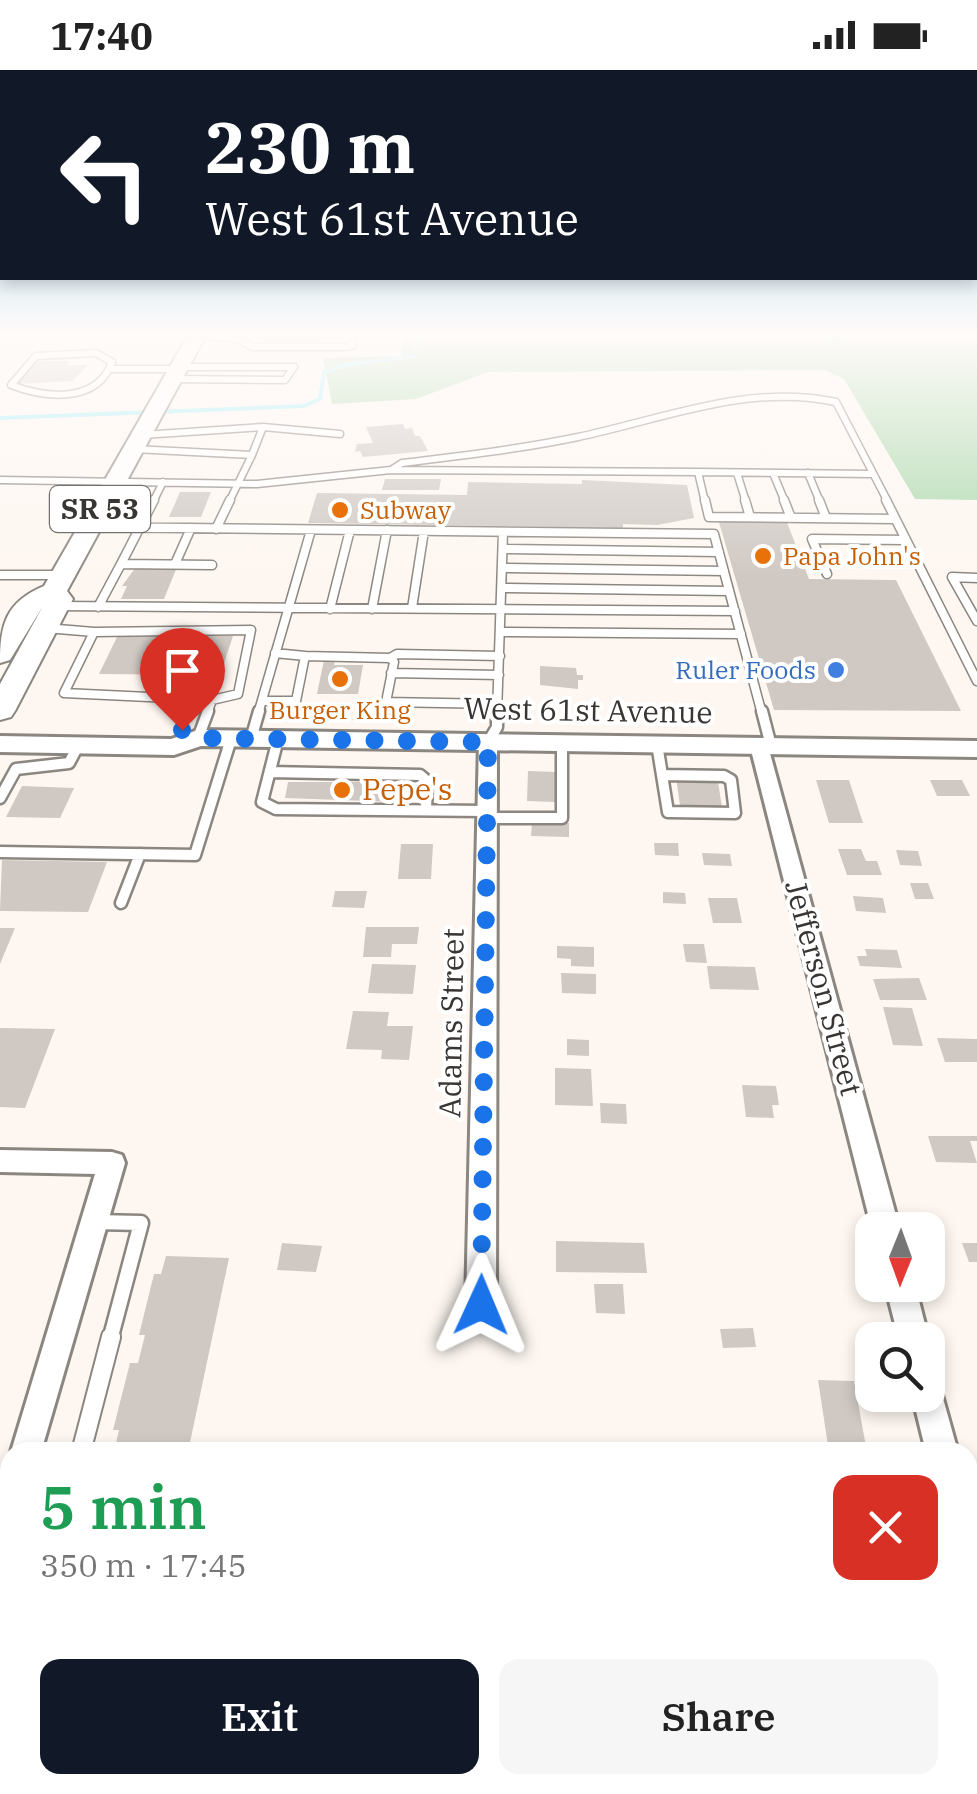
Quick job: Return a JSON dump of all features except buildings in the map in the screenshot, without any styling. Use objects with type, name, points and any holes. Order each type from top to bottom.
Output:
[{"type":"main road","name":"SR 53","points":[[0,712],[90,527],[151,417]]},
{"type":"main road","name":"SR 53","points":[[0,654],[30,601],[55,600]]},
{"type":"main road","name":"West 61st Avenue","points":[[0,727],[182,730],[198,738]]},
{"type":"main road","name":"West 61st Avenue","points":[[0,744],[174,747],[198,738],[977,749]]},
{"type":"street","name":"Adams Street","points":[[481,1305],[488,742]]},
{"type":"street","name":"Jefferson Street","points":[[765,746],[882,1212]]},
{"type":"street","points":[[0,1161],[112,1163],[28,1442]]},
{"type":"street","points":[[932,1412],[940,1442]]},
{"type":"lane","points":[[391,470],[402,463],[580,437],[667,417]]},
{"type":"lane","points":[[844,417],[977,680]]},
{"type":"lane","points":[[141,437],[262,427],[340,434]]},
{"type":"lane","points":[[216,528],[262,427]]},
{"type":"lane","points":[[141,437],[176,450],[194,447],[201,431]]},
{"type":"lane","points":[[176,450],[174,454],[252,455]]},
{"type":"lane","points":[[0,480],[235,484],[391,470],[871,474]]},
{"type":"lane","points":[[698,472],[709,517],[894,519]]},
{"type":"lane","points":[[737,473],[750,518]]},
{"type":"lane","points":[[773,473],[790,518]]},
{"type":"lane","points":[[808,474],[826,518]]},
{"type":"lane","points":[[98,607],[163,482]]},
{"type":"lane","points":[[90,527],[714,534],[765,746]]},
{"type":"lane","points":[[174,564],[191,528]]},
{"type":"lane","points":[[0,852],[195,855],[253,739],[311,530]]},
{"type":"lane","points":[[330,609],[350,530]]},
{"type":"lane","points":[[372,608],[387,530]]},
{"type":"lane","points":[[412,608],[424,531]]},
{"type":"lane","points":[[488,742],[497,727],[503,532]]},
{"type":"lane","points":[[826,574],[812,539],[905,540]]},
{"type":"lane","points":[[503,549],[718,552]]},
{"type":"lane","points":[[121,564],[212,565]]},
{"type":"lane","points":[[502,568],[724,571]]},
{"type":"lane","points":[[0,574],[55,600],[94,632],[250,630],[238,694],[212,700],[64,693],[94,632]]},
{"type":"lane","points":[[977,578],[952,578],[977,621]]},
{"type":"lane","points":[[502,588],[729,591]]},
{"type":"lane","points":[[55,600],[98,607],[735,611]]},
{"type":"lane","points":[[500,632],[741,634]]},
{"type":"lane","points":[[276,653],[390,658],[396,654],[500,656]]},
{"type":"lane","points":[[262,700],[296,702],[304,656]]},
{"type":"lane","points":[[390,658],[394,662],[385,707],[498,704]]},
{"type":"lane","points":[[392,673],[499,675]]},
{"type":"lane","points":[[198,738],[212,700]]},
{"type":"lane","points":[[253,739],[270,772],[262,802],[276,809],[426,810],[562,818],[562,743]]},
{"type":"lane","points":[[657,744],[668,812],[735,813],[731,780],[724,776],[662,774]]},
{"type":"lane","points":[[0,798],[16,769],[64,765],[72,760],[78,746]]},
{"type":"lane","points":[[270,772],[420,775],[427,781],[426,810]]},
{"type":"lane","points":[[122,903],[140,854]]},
{"type":"lane","points":[[84,1442],[141,1223],[95,1222]]},
{"type":"green space","points":[[867,417],[977,417],[977,500],[915,499]]},
{"type":"waterway","points":[[0,418],[14,417]]},
{"type":"place","name":"Subway","points":[[340,510]]},
{"type":"place","name":"Papa John's","points":[[763,556]]},
{"type":"place","name":"Ruler Foods","points":[[836,670]]},
{"type":"place","name":"Burger King","points":[[340,679]]},
{"type":"place","name":"Pepe's","points":[[342,790]]},
{"type":"route","points":[[182,730],[198,738],[488,742],[481,1305]]}]
